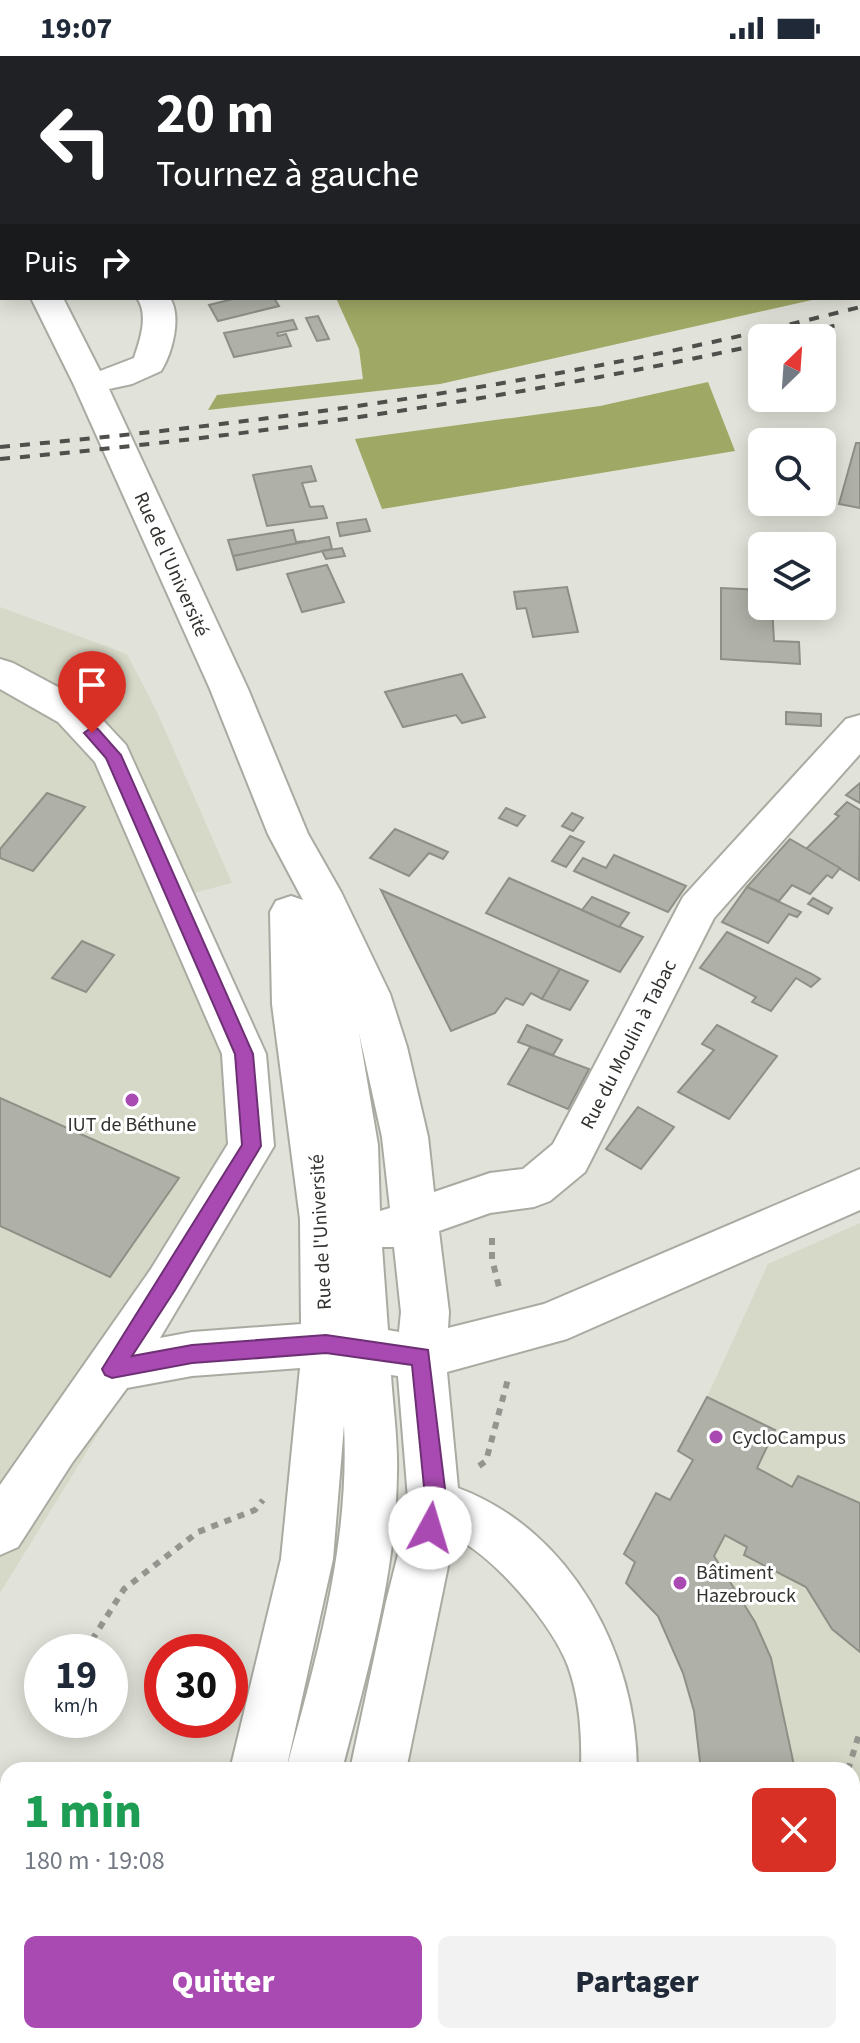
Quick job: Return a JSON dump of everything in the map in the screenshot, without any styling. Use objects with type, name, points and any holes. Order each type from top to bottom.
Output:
[{"type":"street","name":"Rue de l'Université","points":[[48,300],[90,383],[229,689],[288,834],[320,892],[368,994],[385,1047],[405,1137],[425,1312],[421,1357]]},
{"type":"street","points":[[90,383],[120,377],[149,364],[158,334],[158,303],[155,300]]},
{"type":"street","points":[[0,672],[72,712],[112,755],[244,1054],[251,1146],[168,1284],[112,1369],[54,1446],[0,1530]]},
{"type":"street","name":"Rue du Moulin à Tabac","points":[[341,1240],[490,1193],[534,1187],[569,1158],[698,908],[860,729]]},
{"type":"street","points":[[288,834],[330,991],[355,1145],[341,1240],[345,1347],[372,1473]]},
{"type":"street","points":[[112,1369],[192,1354],[345,1347],[421,1357],[510,1311],[550,1324],[860,1189]]},
{"type":"street","points":[[260,1762],[307,1559],[313,1475],[345,1347]]},
{"type":"street","points":[[316,1762],[353,1621],[363,1563],[372,1473],[421,1357]]},
{"type":"street","points":[[380,1762],[434,1493],[421,1357]]},
{"type":"street","points":[[434,1493],[504,1542],[555,1594],[592,1659],[610,1735],[609,1762]]},
{"type":"path","points":[[434,1493],[469,1475],[486,1461],[510,1311]]},
{"type":"path","points":[[96,1634],[124,1589],[198,1532],[255,1510],[283,1477],[313,1475]]},
{"type":"path","points":[[850,1762],[860,1731]]},
{"type":"shaded area","name":"IUT de Béthune","points":[[0,607],[127,654],[157,712],[232,883],[194,893],[263,1058],[266,1142],[238,1206],[0,1593]]},
{"type":"shaded area","points":[[860,1223],[860,1762],[700,1762],[694,1711],[683,1673],[658,1616],[626,1583],[635,1562],[624,1554],[656,1493],[670,1500],[693,1460],[678,1451],[707,1397],[768,1264]]},
{"type":"green space","points":[[337,300],[812,300],[440,384],[208,410],[217,395],[363,379],[359,349]]},
{"type":"green space","points":[[708,382],[735,451],[382,509],[355,439],[600,406]]},
{"type":"building","points":[[229,300],[275,300],[279,306],[218,321],[209,305]]},
{"type":"building","points":[[318,316],[329,339],[317,341],[306,318]]},
{"type":"building","points":[[293,320],[297,329],[277,333],[278,336],[286,334],[291,346],[234,357],[224,333]]},
{"type":"building","points":[[856,443],[860,443],[860,508],[839,504]]},
{"type":"building","points":[[311,466],[316,481],[302,483],[310,507],[323,506],[327,518],[267,526],[253,475]]},
{"type":"building","points":[[366,519],[370,531],[340,536],[337,523]]},
{"type":"building","points":[[293,530],[296,542],[306,543],[233,556],[228,540]]},
{"type":"building","points":[[329,537],[332,549],[237,570],[233,556]]},
{"type":"building","points":[[342,548],[345,556],[326,559],[322,551]]},
{"type":"building","points":[[327,565],[344,602],[302,612],[287,574]]},
{"type":"building","points":[[567,587],[578,632],[533,637],[526,608],[517,609],[514,592]]},
{"type":"building","points":[[721,588],[748,589],[748,620],[773,620],[774,641],[799,642],[800,664],[721,659]]},
{"type":"building","points":[[462,674],[485,717],[462,723],[456,715],[403,727],[385,692]]},
{"type":"building","points":[[786,712],[821,714],[821,726],[786,724]]},
{"type":"building","points":[[860,783],[860,803],[846,795]]},
{"type":"building","points":[[47,793],[85,807],[33,871],[0,858],[0,849]]},
{"type":"building","points":[[847,802],[860,810],[859,880],[806,849],[839,816],[835,814]]},
{"type":"building","points":[[506,808],[525,816],[517,826],[499,818]]},
{"type":"building","points":[[572,813],[583,818],[573,831],[562,826]]},
{"type":"building","points":[[395,829],[448,852],[443,859],[429,853],[409,876],[370,858]]},
{"type":"building","points":[[570,836],[584,842],[566,867],[552,861]]},
{"type":"building","points":[[790,839],[840,868],[832,878],[827,875],[810,894],[792,885],[779,901],[747,887]]},
{"type":"building","points":[[614,855],[686,886],[668,912],[574,871],[583,858],[606,868]]},
{"type":"building","points":[[509,878],[643,937],[620,972],[486,913]]},
{"type":"building","points":[[747,887],[801,912],[797,917],[789,914],[768,943],[722,922]]},
{"type":"building","points":[[381,890],[560,969],[542,999],[531,993],[523,1005],[506,998],[495,1013],[451,1031]]},
{"type":"building","points":[[592,897],[629,913],[619,927],[582,910]]},
{"type":"building","points":[[813,898],[832,908],[828,914],[808,904]]},
{"type":"building","points":[[727,932],[820,979],[811,987],[796,978],[771,1011],[752,1002],[756,997],[700,968]]},
{"type":"building","points":[[82,941],[114,955],[86,992],[52,978]]},
{"type":"building","points":[[560,969],[588,981],[570,1010],[542,999]]},
{"type":"building","points":[[527,1025],[562,1040],[553,1055],[518,1042]]},
{"type":"building","points":[[717,1025],[777,1056],[729,1119],[678,1092],[714,1050],[702,1044]]},
{"type":"building","points":[[530,1047],[589,1069],[568,1109],[508,1084]]},
{"type":"building","points":[[0,1098],[179,1178],[110,1277],[0,1226]]},
{"type":"building","points":[[638,1107],[674,1127],[641,1169],[606,1149]]},
{"type":"building","name":"Bâtiment Hazebrouck","points":[[707,1397],[775,1430],[757,1468],[792,1487],[798,1476],[860,1503],[860,1652],[832,1629],[806,1587],[744,1555],[747,1547],[725,1535],[714,1556],[755,1622],[771,1658],[793,1762],[700,1762],[694,1711],[683,1673],[658,1616],[626,1583],[635,1562],[624,1554],[656,1493],[670,1500],[693,1460],[678,1451]]},
{"type":"railway","points":[[0,447],[109,437],[433,395],[646,356],[860,307]]},
{"type":"railway","points":[[836,325],[841,324]]},
{"type":"railway","points":[[0,459],[192,439],[383,414],[573,382],[748,347]]},
{"type":"place","name":"IUT de Béthune","points":[[132,1100]]},
{"type":"place","name":"CycloCampus","points":[[716,1437]]},
{"type":"place","name":"Bâtiment Hazebrouck","points":[[680,1583]]},
{"type":"route","points":[[92,733],[112,755],[244,1054],[251,1146],[168,1284],[112,1369],[192,1354],[326,1344],[421,1357],[435,1497],[430,1528]]}]
